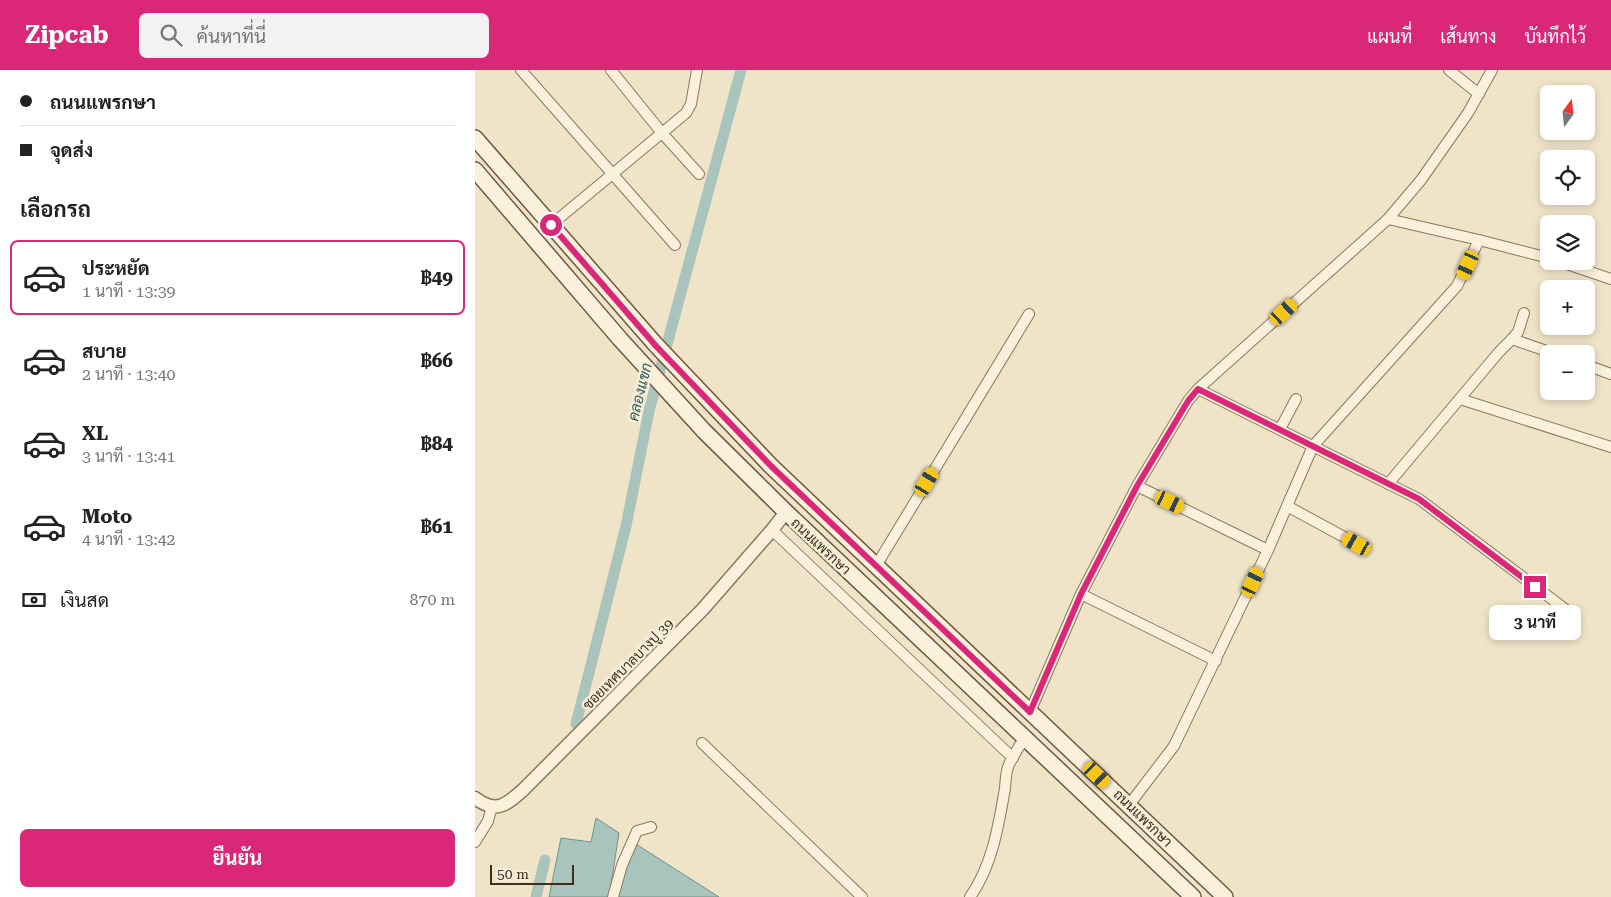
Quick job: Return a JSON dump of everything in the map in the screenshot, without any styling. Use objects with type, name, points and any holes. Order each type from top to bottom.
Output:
[{"type":"main road","name":"ถนนแพรกษา","points":[[475,138],[656,346],[783,478],[1225,897]]},
{"type":"main road","name":"ถนนแพรกษา","points":[[475,170],[704,431],[786,512],[1193,897]]},
{"type":"street","points":[[521,70],[675,245]]},
{"type":"street","points":[[611,70],[662,133],[699,174]]},
{"type":"street","points":[[551,225],[689,109],[697,70]]},
{"type":"street","points":[[1449,70],[1479,94]]},
{"type":"street","points":[[1030,712],[1081,594],[1137,486],[1188,401],[1198,389],[1388,219],[1421,180],[1468,113],[1492,70]]},
{"type":"street","points":[[1388,219],[1540,256]]},
{"type":"street","points":[[1129,805],[1174,746],[1268,550],[1313,446],[1457,286],[1479,240]]},
{"type":"street","points":[[1584,270],[1611,279]]},
{"type":"street","points":[[1388,484],[1518,332],[1524,313]]},
{"type":"street","points":[[876,566],[1029,314]]},
{"type":"street","points":[[1512,339],[1540,349]]},
{"type":"street","points":[[1595,368],[1611,374]]},
{"type":"street","points":[[1198,389],[1419,499],[1565,609]]},
{"type":"street","points":[[1280,430],[1296,399]]},
{"type":"street","points":[[1460,399],[1611,446]]},
{"type":"street","points":[[1137,486],[1268,550]]},
{"type":"street","points":[[1287,506],[1357,544]]},
{"type":"street","name":"ซอยเทศบาลบางปู 39","points":[[491,806],[500,807],[508,804],[523,790],[681,632],[786,512]]},
{"type":"street","points":[[772,530],[1013,758]]},
{"type":"street","points":[[1081,594],[1216,661]]},
{"type":"street","points":[[970,897],[979,884],[989,863],[1003,798],[1007,769],[1025,737]]},
{"type":"street","points":[[702,743],[862,897]]},
{"type":"street","points":[[475,798],[482,804],[491,806],[488,821],[475,842]]},
{"type":"street","points":[[613,897],[622,865],[637,831],[651,827]]},
{"type":"water","points":[[596,818],[619,833],[609,897],[549,897],[561,838],[591,842]]},
{"type":"water","points":[[628,839],[719,897],[618,897]]},
{"type":"waterway","name":"คลองแขก","points":[[576,724],[626,526],[649,411],[741,70]]},
{"type":"waterway","points":[[536,897],[545,860]]},
{"type":"route","points":[[551,225],[656,346],[771,466],[1030,712],[1081,594],[1137,486],[1188,401],[1198,389],[1419,499],[1535,587]]}]
